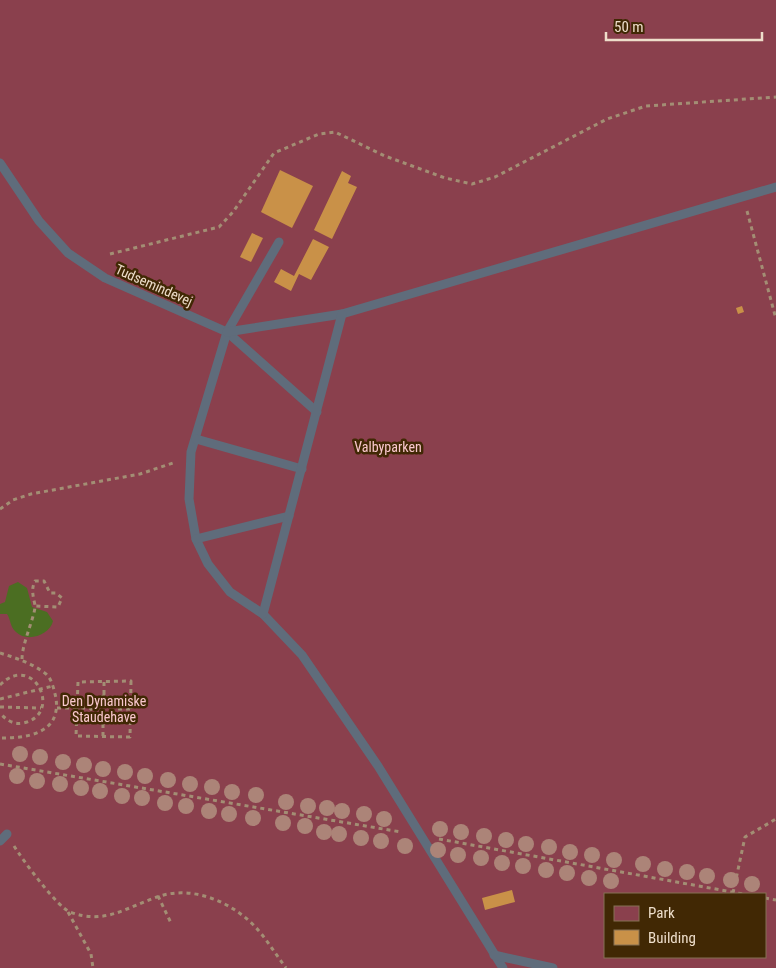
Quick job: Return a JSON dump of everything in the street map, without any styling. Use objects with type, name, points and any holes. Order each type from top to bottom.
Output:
[{"type":"lane","name":"Tudsemindevej","points":[[0,163],[39,221],[68,253],[105,278],[227,332],[317,412]]},
{"type":"lane","points":[[227,332],[342,314],[776,187]]},
{"type":"lane","points":[[279,242],[227,332],[191,452],[189,499],[196,539],[208,564],[230,592],[263,614],[302,655],[378,766],[502,968]]},
{"type":"lane","points":[[263,614],[342,314]]},
{"type":"lane","points":[[196,439],[302,469]]},
{"type":"lane","points":[[196,539],[289,516]]},
{"type":"lane","points":[[494,954],[553,968]]},
{"type":"path","points":[[110,254],[219,227],[233,212],[274,154],[320,134],[335,132],[385,156],[445,178],[472,184],[494,177],[607,119],[646,106],[776,97]]},
{"type":"path","points":[[743,198],[776,318]]},
{"type":"path","points":[[0,509],[14,500],[31,494],[140,474],[171,465],[191,452]]},
{"type":"path","points":[[22,659],[24,640],[35,606],[33,587],[38,580],[44,581],[50,593],[56,593],[62,598],[58,607],[35,606]]},
{"type":"path","points":[[0,653],[22,659],[47,674],[54,686],[57,708],[46,729],[26,738],[0,738]]},
{"type":"path","points":[[0,685],[6,679],[22,676],[30,678],[41,690],[43,697],[41,708],[35,718],[21,723],[6,720],[0,713]]},
{"type":"path","points":[[131,681],[130,737],[76,736],[78,682],[104,682],[131,681]]},
{"type":"path","points":[[104,682],[104,695],[118,709]]},
{"type":"path","points":[[0,699],[54,686]]},
{"type":"path","points":[[57,708],[90,708],[104,695]]},
{"type":"path","points":[[0,708],[41,708]]},
{"type":"path","points":[[90,708],[103,722],[103,736]]},
{"type":"path","points":[[103,722],[118,709],[130,709]]},
{"type":"path","points":[[0,764],[738,893]]},
{"type":"path","points":[[733,892],[745,837],[776,819]]},
{"type":"path","points":[[3,838],[68,912],[91,954],[93,968]]},
{"type":"path","points":[[68,912],[102,918],[158,896],[184,891],[222,901],[258,930],[286,968]]},
{"type":"path","points":[[158,896],[171,923]]},
{"type":"green space","name":"Valbyparken","points":[[0,0],[776,0],[776,968],[0,968]]},
{"type":"shaded area","points":[[18,582],[27,588],[32,607],[47,612],[53,621],[48,630],[43,634],[32,637],[21,635],[13,628],[7,614],[0,614],[0,604],[5,602],[9,586]]},
{"type":"building","points":[[280,170],[313,186],[292,228],[261,212]]},
{"type":"building","points":[[342,171],[351,176],[348,183],[357,187],[332,239],[314,230]]},
{"type":"building","points":[[252,233],[263,238],[251,262],[240,257]]},
{"type":"building","points":[[313,239],[329,247],[311,280],[299,274],[291,291],[274,282],[281,269],[294,276]]},
{"type":"building","points":[[742,306],[744,312],[738,314],[736,308]]},
{"type":"building","points":[[512,890],[515,902],[485,910],[482,898]]},
{"type":"park label","name":"Den Dynamiske Staudehave","points":[[104,710]]}]
